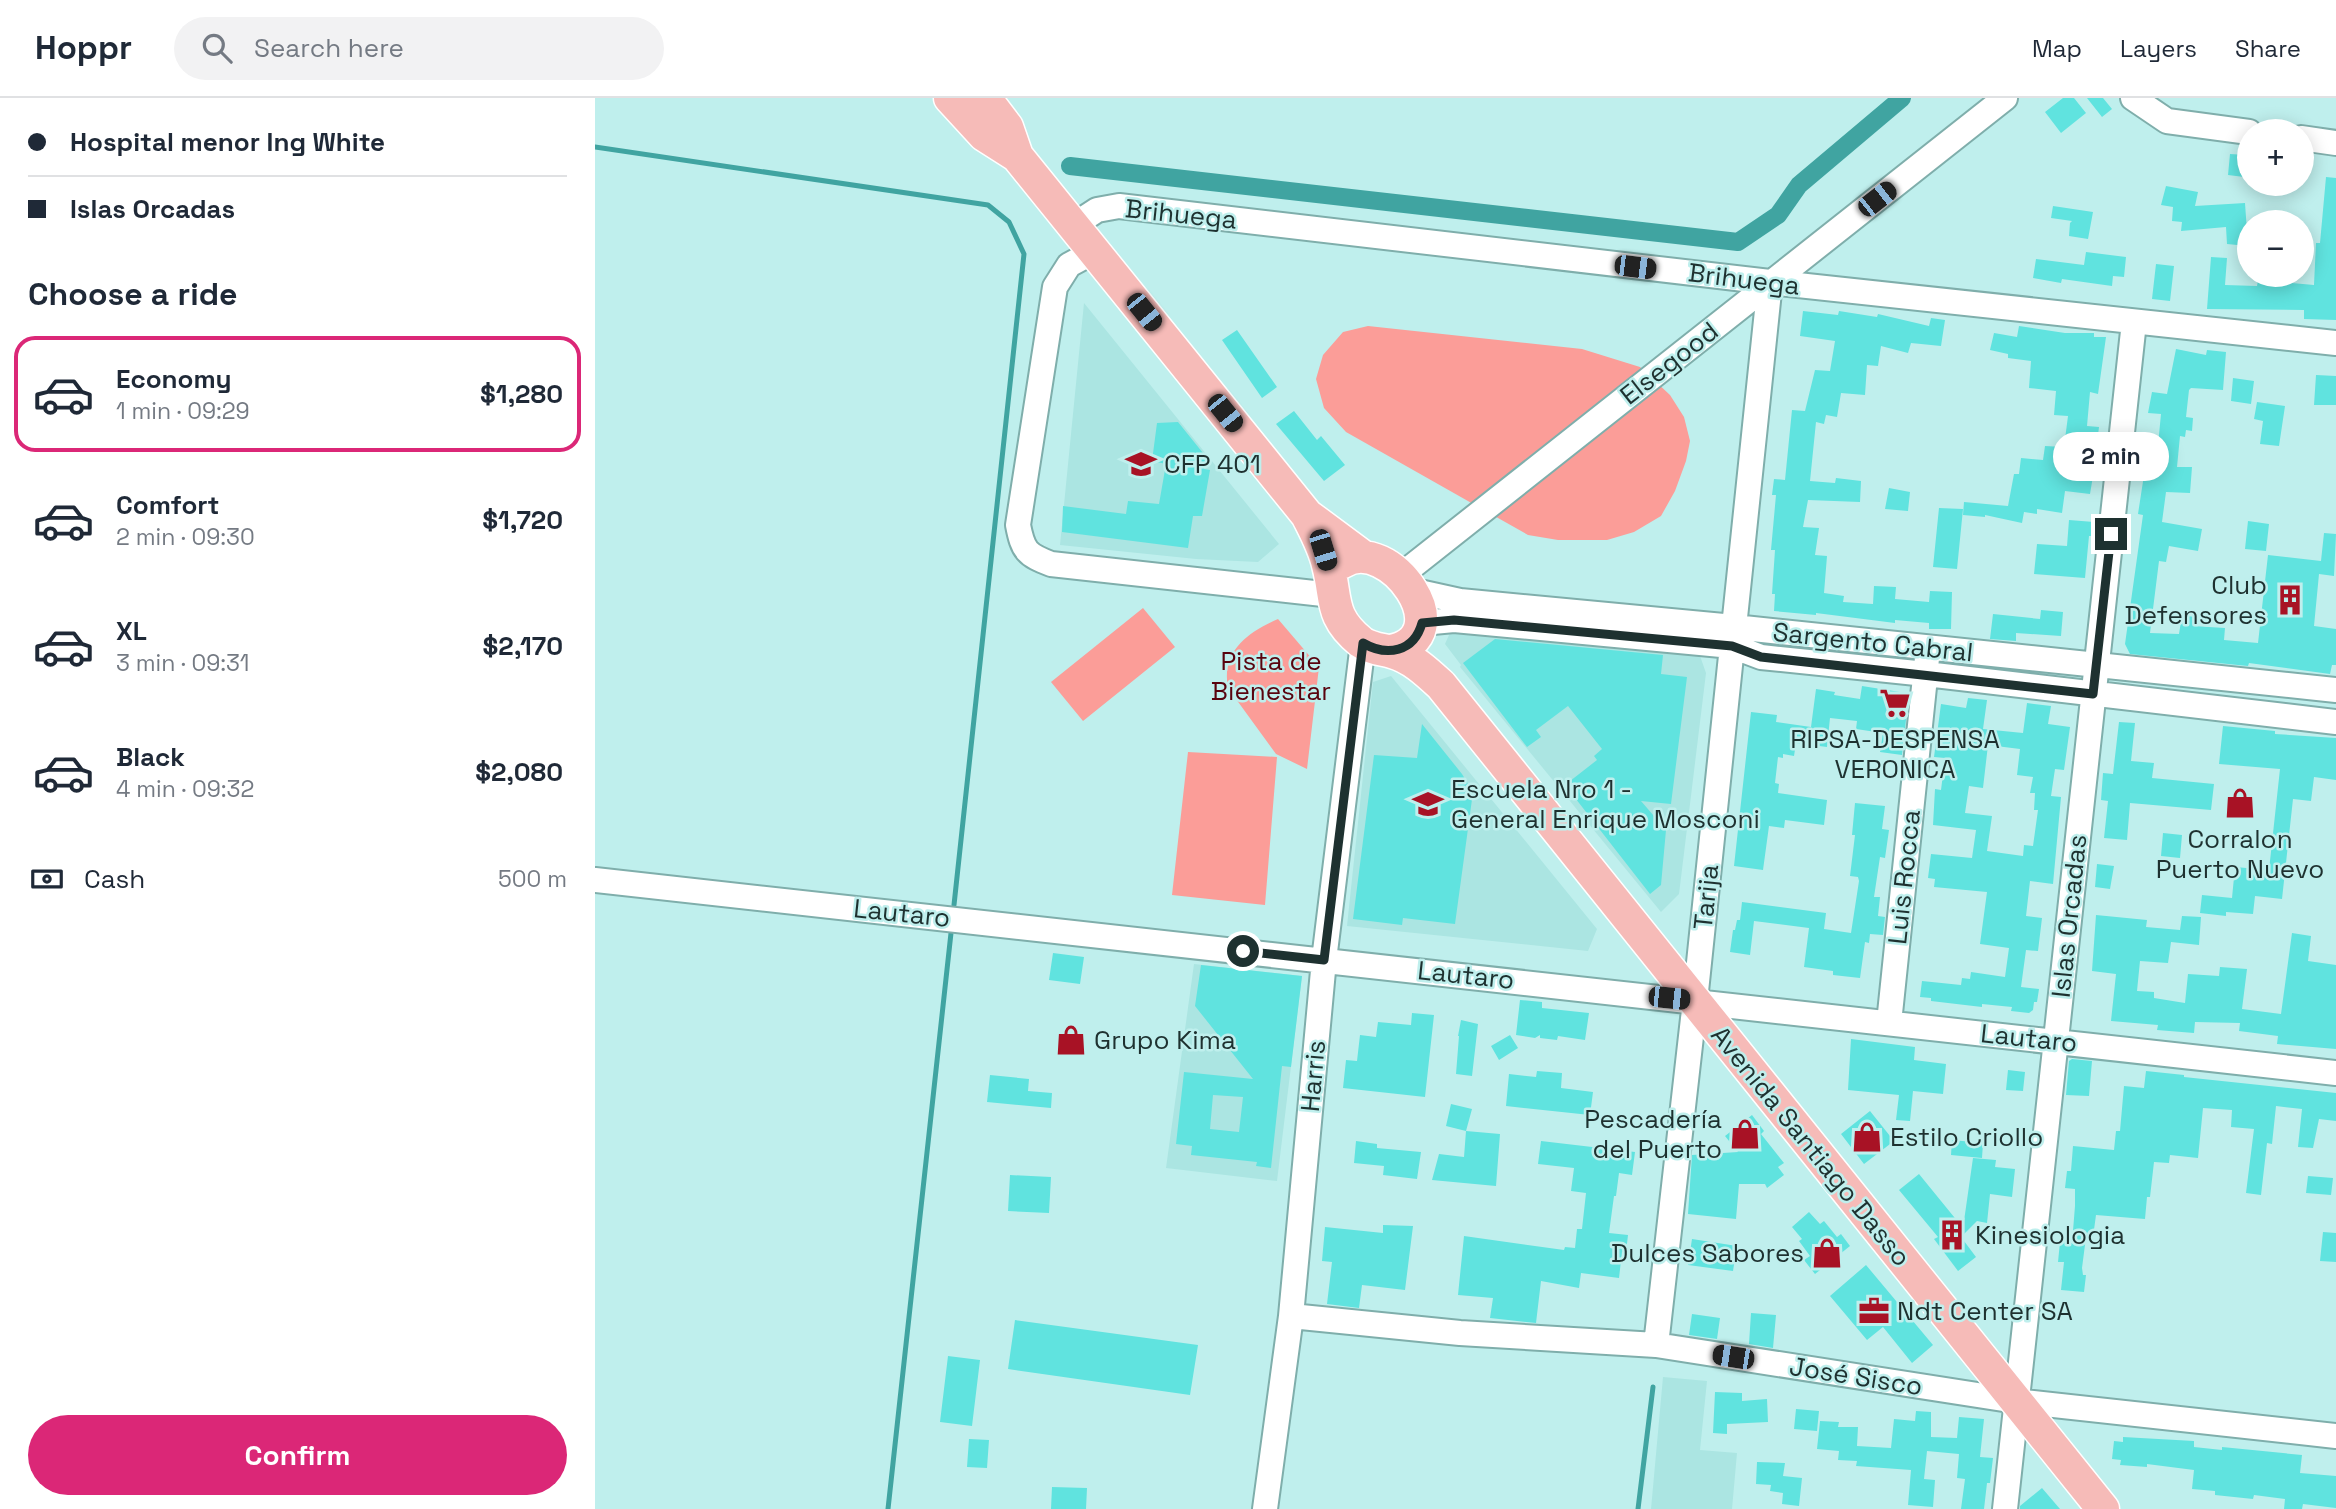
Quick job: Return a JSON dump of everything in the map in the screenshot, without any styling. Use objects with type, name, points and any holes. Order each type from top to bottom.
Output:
[{"type":"main road","name":"Avenida Santiago Dasso","points":[[950,98],[984,135],[1017,156],[1307,515],[1323,550],[1335,607],[1343,621],[1377,647],[1416,664],[1441,685],[2103,1509]]},
{"type":"main road","name":"Avenida Santiago Dasso","points":[[985,98],[1007,127],[1017,156]]},
{"type":"main road","name":"Avenida Santiago Dasso","points":[[1307,515],[1361,555],[1381,562],[1405,583],[1421,614],[1426,655],[1441,685]]},
{"type":"main road","points":[[1331,589],[1334,572],[1341,564],[1361,555]]},
{"type":"main road","points":[[1377,647],[1406,646],[1421,628]]},
{"type":"street","name":"Elsegood","points":[[1405,583],[1770,282],[2005,98]]},
{"type":"street","points":[[2133,98],[2167,121],[2237,130]]},
{"type":"street","points":[[2314,140],[2336,143]]},
{"type":"street","name":"Brihuega","points":[[1074,225],[1097,210],[1119,206],[1770,282],[2336,343]]},
{"type":"street","points":[[1095,251],[1069,265],[1055,287],[1018,525],[1022,545],[1031,556],[1051,565],[1331,589]]},
{"type":"street","name":"Tarija","points":[[1655,1345],[1695,1001],[1770,282]]},
{"type":"street","name":"Islas Orcadas","points":[[2005,1509],[2134,322]]},
{"type":"street","name":"Sargento Cabral","points":[[1405,583],[1460,601],[1733,636],[1761,657],[2336,722]]},
{"type":"street","name":"Sargento Cabral","points":[[1421,628],[1454,620],[1929,648],[2336,690]]},
{"type":"street","name":"Harris","points":[[1265,1509],[1291,1316],[1324,960],[1377,647]]},
{"type":"street","name":"Luis Rocca","points":[[1889,1023],[1929,648]]},
{"type":"street","name":"Lautaro","points":[[595,880],[2336,1073]]},
{"type":"street","name":"José Sisco","points":[[1291,1316],[1460,1333],[1655,1345],[2016,1401],[2336,1436]]},
{"type":"shaded area","name":"CFP 401","points":[[1084,303],[1279,544],[1258,562],[1196,559],[1060,545]]},
{"type":"shaded area","points":[[1453,626],[1699,653],[1706,673],[1679,894],[1661,912],[1460,667],[1445,644]]},
{"type":"shaded area","name":"Escuela Nro 1 - General Enrique Mosconi","points":[[1391,676],[1597,929],[1588,951],[1347,926],[1373,682]]},
{"type":"shaded area","points":[[1194,964],[1302,976],[1277,1181],[1166,1168]]},
{"type":"shaded area","points":[[1663,1377],[1707,1381],[1700,1450],[1737,1453],[1732,1509],[1651,1509]]},
{"type":"green space","points":[[1368,326],[1582,349],[1640,367],[1670,395],[1684,417],[1690,441],[1675,491],[1661,516],[1634,532],[1607,540],[1558,540],[1528,535],[1346,432],[1324,408],[1316,379],[1323,355],[1343,332]]},
{"type":"green space","points":[[1143,608],[1175,647],[1083,721],[1051,682]]},
{"type":"green space","name":"Pista de Bienestar","points":[[1278,619],[1319,667],[1307,769],[1276,754],[1228,688],[1229,663],[1239,644]]},
{"type":"green space","points":[[1188,752],[1277,757],[1265,905],[1172,895]]},
{"type":"building","points":[[2063,98],[2074,98],[2086,113],[2061,133],[2045,112]]},
{"type":"building","points":[[2087,98],[2103,98],[2112,109],[2102,117]]},
{"type":"building","points":[[2230,154],[2237,154],[2237,176],[2228,175]]},
{"type":"building","points":[[2326,177],[2336,178],[2336,320],[2304,319],[2304,310],[2207,309],[2211,257],[2227,258],[2225,285],[2314,287],[2316,243],[2320,243]]},
{"type":"building","points":[[2166,186],[2198,192],[2195,206],[2245,203],[2245,210],[2237,210],[2237,245],[2227,244],[2226,227],[2181,231],[2182,222],[2172,221],[2173,207],[2161,205]]},
{"type":"building","points":[[2053,206],[2093,212],[2088,239],[2069,236],[2072,221],[2051,218]]},
{"type":"building","points":[[2086,252],[2126,257],[2124,277],[2113,276],[2112,286],[2062,279],[2061,283],[2033,278],[2036,259],[2084,265]]},
{"type":"building","points":[[2156,264],[2174,266],[2170,301],[2152,299]]},
{"type":"building","points":[[1803,311],[1838,315],[1839,311],[1877,317],[1878,314],[1929,326],[1931,318],[1945,320],[1941,346],[1911,343],[1908,353],[1881,346],[1878,366],[1867,365],[1865,395],[1841,393],[1837,417],[1826,415],[1824,424],[1816,422],[1810,481],[1835,483],[1836,478],[1861,481],[1860,502],[1808,500],[1803,527],[1819,528],[1815,555],[1827,556],[1824,593],[1844,596],[1843,602],[1873,604],[1874,586],[1896,587],[1895,599],[1929,602],[1930,591],[1952,592],[1951,629],[1929,629],[1929,623],[1895,620],[1895,623],[1816,613],[1774,611],[1775,594],[1772,594],[1775,550],[1771,550],[1776,495],[1772,495],[1774,479],[1785,480],[1792,410],[1805,411],[1815,370],[1830,371],[1835,341],[1800,336]]},
{"type":"building","points":[[2019,326],[2065,333],[2094,333],[2094,337],[2106,337],[2098,394],[2090,392],[2087,426],[2099,427],[2096,451],[2102,452],[2100,471],[2094,470],[2090,494],[2065,491],[2062,513],[2037,509],[2037,514],[2024,512],[2022,523],[1985,515],[1963,515],[1964,502],[2008,506],[2014,474],[2019,474],[2021,458],[2043,460],[2045,446],[2064,447],[2068,416],[2054,415],[2056,391],[2029,388],[2031,361],[2008,358],[2008,354],[1990,350],[1994,333],[2017,337]]},
{"type":"building","points":[[1237,330],[1277,387],[1262,398],[1222,340]]},
{"type":"building","points":[[2176,349],[2206,355],[2207,350],[2226,352],[2223,390],[2189,390],[2186,417],[2193,418],[2192,431],[2186,430],[2185,437],[2180,436],[2177,467],[2192,467],[2190,493],[2166,492],[2162,522],[2202,529],[2198,551],[2169,546],[2166,562],[2159,561],[2150,633],[2179,634],[2182,615],[2194,617],[2193,626],[2225,628],[2224,640],[2258,643],[2268,555],[2321,561],[2324,533],[2336,534],[2334,576],[2319,574],[2314,626],[2336,629],[2336,665],[2332,665],[2330,674],[2249,663],[2248,666],[2130,654],[2125,644],[2143,515],[2138,514],[2144,475],[2154,476],[2158,445],[2161,414],[2148,413],[2152,392],[2167,394]]},
{"type":"building","points":[[2316,375],[2336,376],[2336,405],[2314,405]]},
{"type":"building","points":[[2233,378],[2254,381],[2251,404],[2231,401]]},
{"type":"building","points":[[2257,402],[2285,406],[2279,446],[2260,444],[2263,421],[2254,419]]},
{"type":"building","points":[[1294,411],[1317,440],[1321,436],[1345,465],[1324,481],[1276,424]]},
{"type":"building","points":[[1178,422],[1207,458],[1204,469],[1210,470],[1202,516],[1193,516],[1188,548],[1062,532],[1063,506],[1126,514],[1128,501],[1159,504],[1166,464],[1152,461],[1157,423]]},
{"type":"building","points":[[1889,488],[1910,492],[1908,511],[1885,509]]},
{"type":"building","points":[[1939,508],[1963,509],[1957,569],[1933,567]]},
{"type":"building","points":[[2069,520],[2094,522],[2093,536],[2089,536],[2085,578],[2034,574],[2037,544],[2067,546]]},
{"type":"building","points":[[2248,521],[2269,524],[2266,551],[2245,549]]},
{"type":"building","points":[[2041,610],[2063,612],[2061,636],[2016,633],[2016,641],[1990,639],[1993,614],[2040,619]]},
{"type":"building","points":[[1495,639],[1663,655],[1661,674],[1687,677],[1671,804],[1641,801],[1666,830],[1661,885],[1650,894],[1565,785],[1597,760],[1594,756],[1602,749],[1568,706],[1536,730],[1541,737],[1527,747],[1463,663]]},
{"type":"building","points":[[1862,686],[1900,692],[1904,698],[1904,710],[1907,711],[1902,755],[1880,752],[1883,733],[1856,729],[1857,721],[1830,718],[1827,747],[1796,743],[1794,756],[1783,754],[1783,758],[1778,757],[1775,783],[1779,784],[1778,793],[1827,800],[1824,825],[1785,820],[1784,828],[1769,826],[1763,870],[1734,866],[1751,712],[1777,715],[1776,722],[1811,727],[1816,689],[1860,699]]},
{"type":"building","points":[[1968,698],[1987,700],[1983,729],[2023,733],[2027,703],[2051,706],[2048,724],[2070,727],[2064,770],[2055,769],[2051,796],[2061,797],[2053,884],[2030,881],[2026,916],[2042,918],[2038,951],[2026,950],[2021,987],[2039,989],[2037,1002],[2034,1002],[2033,1010],[2029,1013],[2011,1011],[2012,1007],[1982,1004],[1982,1007],[1931,1001],[1931,998],[1920,997],[1922,981],[1961,985],[1962,978],[1970,979],[1971,972],[2005,977],[2009,948],[1980,944],[1987,892],[1934,887],[1935,879],[1928,878],[1931,854],[1972,858],[1976,830],[1933,825],[1935,789],[1941,790],[1945,758],[1934,757],[1941,704],[1966,708]],"holes":[[[1988,745],[2020,749],[2017,775],[2033,777],[2030,793],[2035,793],[2034,810],[2038,810],[2033,846],[2024,845],[2023,856],[1987,851],[1992,816],[1965,813],[1969,786],[1983,788]]]},
{"type":"building","points":[[2119,722],[2135,723],[2131,761],[2154,763],[2152,778],[2214,784],[2211,810],[2130,803],[2127,840],[2104,838],[2108,801],[2101,800],[2103,773],[2113,774]]},
{"type":"building","points":[[1422,724],[1473,792],[1455,924],[1403,918],[1402,925],[1353,919],[1374,755],[1417,758]]},
{"type":"building","points":[[2223,726],[2275,731],[2275,734],[2336,738],[2336,780],[2314,777],[2311,801],[2293,799],[2282,899],[2255,896],[2253,914],[2226,912],[2226,916],[2200,913],[2202,895],[2232,898],[2235,867],[2269,870],[2280,769],[2219,764]]},
{"type":"building","points":[[1855,803],[1885,806],[1882,829],[1889,830],[1885,858],[1880,857],[1874,897],[1880,897],[1878,916],[1885,917],[1883,935],[1870,934],[1869,943],[1865,942],[1860,978],[1833,975],[1833,971],[1804,967],[1809,928],[1754,921],[1750,955],[1730,952],[1733,930],[1737,920],[1740,920],[1742,902],[1826,913],[1824,929],[1851,933],[1859,881],[1858,877],[1850,876],[1855,835],[1852,835]]},
{"type":"building","points":[[2163,833],[2182,835],[2180,858],[2161,856]]},
{"type":"building","points":[[2097,864],[2114,866],[2110,889],[2095,887]]},
{"type":"building","points":[[2096,915],[2147,920],[2146,927],[2180,930],[2182,916],[2201,917],[2199,945],[2171,942],[2168,963],[2140,961],[2137,991],[2154,992],[2154,998],[2185,1003],[2188,974],[2219,976],[2220,967],[2247,969],[2242,1009],[2281,1014],[2292,933],[2311,936],[2308,961],[2336,965],[2336,1049],[2277,1044],[2278,1036],[2239,1031],[2240,1023],[2195,1022],[2194,1033],[2157,1030],[2158,1025],[2111,1021],[2116,974],[2092,971]]},
{"type":"building","points":[[1053,953],[1084,957],[1080,984],[1049,980]]},
{"type":"building","points":[[1201,965],[1302,976],[1291,1067],[1282,1066],[1271,1168],[1256,1166],[1257,1162],[1191,1155],[1192,1146],[1176,1144],[1184,1072],[1253,1079],[1195,1006]],"holes":[[[1213,1095],[1243,1097],[1239,1132],[1210,1129]]]},
{"type":"building","points":[[1520,1000],[1542,1002],[1542,1008],[1589,1013],[1585,1040],[1516,1035]]},
{"type":"building","points":[[1412,1013],[1434,1015],[1425,1097],[1343,1088],[1346,1060],[1357,1061],[1360,1035],[1376,1037],[1378,1022],[1411,1025]]},
{"type":"building","points":[[1461,1020],[1478,1024],[1472,1076],[1456,1074]]},
{"type":"building","points":[[1510,1035],[1518,1048],[1499,1060],[1491,1046]]},
{"type":"building","points":[[1851,1039],[1915,1047],[1914,1060],[1946,1064],[1943,1094],[1913,1091],[1910,1121],[1896,1120],[1899,1095],[1848,1090]]},
{"type":"building","points":[[2069,1061],[2092,1061],[2089,1096],[2066,1095]]},
{"type":"building","points":[[2008,1070],[2025,1072],[2023,1091],[2006,1090]]},
{"type":"building","points":[[1537,1071],[1562,1073],[1561,1088],[1593,1092],[1590,1115],[1506,1106],[1509,1074],[1536,1077]]},
{"type":"building","points":[[2146,1071],[2336,1093],[2336,1121],[2319,1119],[2313,1148],[2298,1147],[2302,1109],[2276,1106],[2272,1144],[2267,1143],[2261,1195],[2246,1193],[2254,1129],[2231,1127],[2232,1110],[2203,1108],[2198,1158],[2170,1155],[2169,1163],[2154,1162],[2145,1219],[2096,1215],[2093,1237],[2086,1237],[2082,1268],[2083,1275],[2086,1275],[2084,1292],[2061,1290],[2064,1262],[2058,1262],[2060,1242],[2072,1243],[2075,1189],[2065,1188],[2067,1171],[2071,1171],[2073,1146],[2114,1150],[2116,1131],[2120,1131],[2124,1086],[2144,1088]]},
{"type":"building","points":[[990,1075],[1029,1079],[1028,1091],[1052,1093],[1051,1108],[987,1102]]},
{"type":"building","points":[[1451,1104],[1472,1109],[1466,1131],[1446,1126]]},
{"type":"building","name":"Estilo Criollo","points":[[1870,1111],[1894,1141],[1864,1164],[1841,1134]]},
{"type":"building","points":[[1752,1115],[1764,1131],[1761,1134],[1784,1163],[1778,1167],[1784,1175],[1767,1188],[1765,1184],[1739,1184],[1736,1219],[1688,1214],[1692,1155],[1738,1152],[1725,1136]]},
{"type":"building","points":[[1466,1131],[1500,1134],[1496,1186],[1432,1180],[1439,1154],[1464,1157]]},
{"type":"building","points":[[1952,1140],[1983,1143],[1982,1158],[1951,1155]]},
{"type":"building","points":[[1356,1141],[1377,1144],[1377,1148],[1421,1152],[1417,1179],[1383,1175],[1384,1166],[1354,1163]]},
{"type":"building","points":[[1541,1141],[1635,1152],[1632,1175],[1619,1173],[1609,1233],[1628,1235],[1626,1252],[1622,1252],[1619,1278],[1581,1273],[1579,1288],[1541,1281],[1536,1323],[1490,1318],[1493,1298],[1458,1295],[1464,1236],[1564,1250],[1565,1247],[1575,1248],[1577,1229],[1582,1229],[1586,1193],[1571,1191],[1574,1168],[1538,1164]]},
{"type":"building","points":[[1973,1158],[1996,1160],[1995,1167],[2015,1169],[2012,1197],[1990,1194],[1987,1223],[1977,1221],[1961,1237],[1976,1257],[1958,1271],[1934,1239],[1938,1237],[1899,1190],[1919,1174],[1963,1228]]},
{"type":"building","points":[[1010,1175],[1051,1177],[1049,1213],[1008,1211]]},
{"type":"building","points":[[2308,1176],[2333,1178],[2331,1195],[2306,1193]]},
{"type":"building","points":[[1809,1212],[1820,1224],[1824,1221],[1837,1237],[1841,1234],[1850,1246],[1815,1274],[1804,1260],[1810,1256],[1799,1241],[1802,1239],[1792,1227]]},
{"type":"building","points":[[1383,1225],[1413,1226],[1405,1290],[1362,1285],[1359,1308],[1327,1304],[1332,1262],[1322,1261],[1325,1227],[1383,1233]]},
{"type":"building","points":[[2323,1232],[2336,1233],[2336,1262],[2320,1261]]},
{"type":"building","points":[[1692,1239],[1737,1246],[1733,1271],[1688,1265]]},
{"type":"building","name":"Ndt Center SA","points":[[1866,1265],[1933,1345],[1912,1363],[1883,1327],[1867,1340],[1830,1296]]},
{"type":"building","points":[[1751,1313],[1776,1315],[1773,1348],[1749,1344]]},
{"type":"building","points":[[1692,1314],[1720,1318],[1717,1339],[1689,1335]]},
{"type":"building","points":[[1015,1320],[1198,1345],[1190,1395],[1008,1369]]},
{"type":"building","points":[[948,1356],[980,1360],[972,1426],[940,1422]]},
{"type":"building","points":[[1715,1392],[1742,1393],[1742,1401],[1767,1399],[1768,1422],[1727,1424],[1727,1434],[1713,1433]]},
{"type":"building","points":[[1796,1409],[1819,1411],[1817,1431],[1794,1429]]},
{"type":"building","points":[[1916,1411],[1931,1412],[1931,1437],[1957,1438],[1959,1417],[1984,1419],[1980,1457],[1993,1458],[1984,1509],[1961,1509],[1965,1479],[1957,1478],[1959,1454],[1927,1451],[1924,1479],[1935,1480],[1933,1507],[1908,1505],[1911,1470],[1856,1466],[1857,1461],[1838,1460],[1839,1451],[1817,1449],[1820,1421],[1839,1422],[1838,1427],[1858,1427],[1857,1446],[1891,1448],[1894,1419],[1915,1421]]},
{"type":"building","points":[[2123,1437],[2194,1441],[2194,1447],[2302,1455],[2300,1473],[2336,1476],[2336,1508],[2303,1504],[2302,1509],[2284,1509],[2285,1499],[2254,1495],[2253,1499],[2215,1495],[2215,1491],[2192,1489],[2194,1470],[2147,1464],[2147,1467],[2120,1465],[2121,1460],[2112,1459],[2114,1441],[2123,1442]]},
{"type":"building","points":[[969,1439],[989,1440],[987,1468],[967,1467]]},
{"type":"building","points":[[1757,1462],[1785,1463],[1783,1476],[1802,1478],[1799,1506],[1782,1504],[1783,1493],[1770,1491],[1771,1485],[1756,1484]]},
{"type":"building","points":[[1052,1487],[1087,1488],[1086,1509],[1051,1509]]},
{"type":"building","points":[[2042,1488],[2060,1509],[2020,1509],[2020,1506]]},
{"type":"waterway","points":[[1070,166],[1738,242],[1778,215],[1799,185],[1902,98]]},
{"type":"waterway","points":[[595,147],[988,205],[1009,222],[1024,254],[954,905]]},
{"type":"waterway","points":[[888,1509],[951,933]]},
{"type":"waterway","points":[[1638,1509],[1653,1387]]},
{"type":"place","name":"CFP 401","points":[[1141,464]]},
{"type":"place","name":"Club Defensores","points":[[2290,600]]},
{"type":"place","name":"RIPSA-DESPENSA VERONICA","points":[[1895,703]]},
{"type":"place","name":"Corralon Puerto Nuevo","points":[[2240,803]]},
{"type":"place","name":"Escuela Nro 1 - General Enrique Mosconi","points":[[1428,804]]},
{"type":"place","name":"Grupo Kima","points":[[1071,1040]]},
{"type":"place","name":"Pescadería del Puerto","points":[[1745,1134]]},
{"type":"place","name":"Estilo Criollo","points":[[1867,1137]]},
{"type":"place","name":"Kinesiologia","points":[[1952,1235]]},
{"type":"place","name":"Dulces Sabores","points":[[1827,1253]]},
{"type":"place","name":"Ndt Center SA","points":[[1874,1311]]},
{"type":"route","points":[[1243,951],[1324,960],[1363,643],[1371,648],[1398,650],[1414,641],[1422,623],[1454,620],[1732,646],[1761,657],[2093,694],[2111,534]]}]
